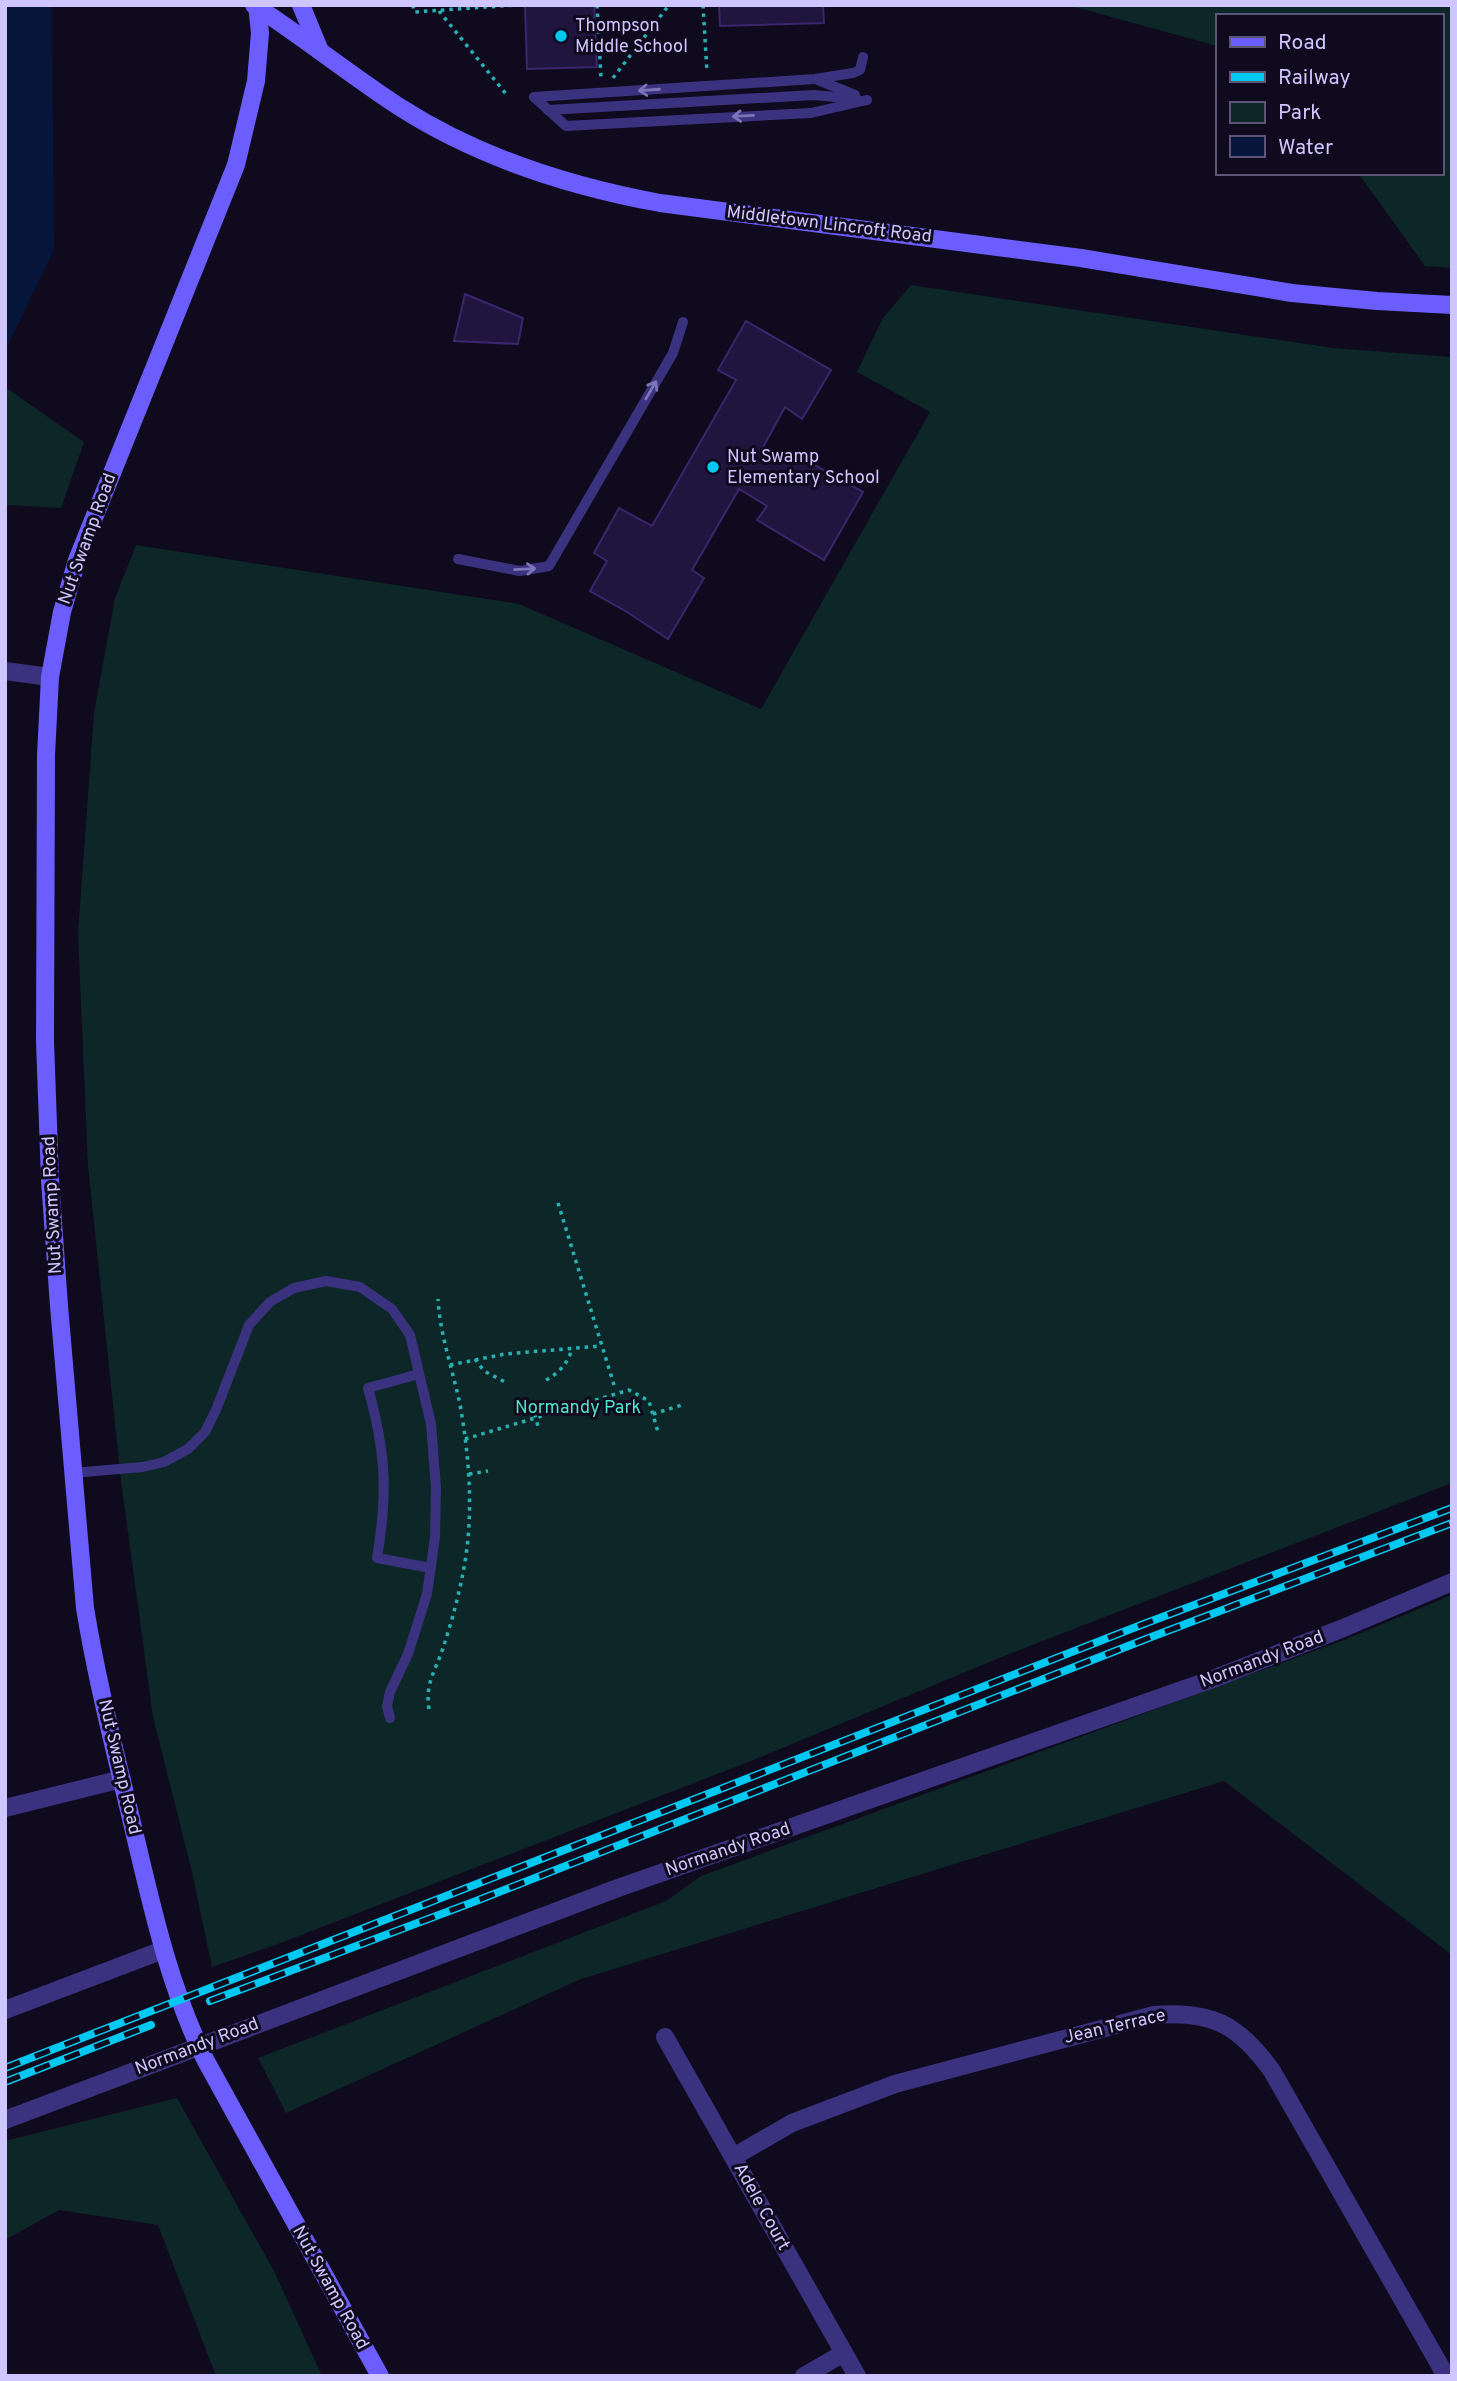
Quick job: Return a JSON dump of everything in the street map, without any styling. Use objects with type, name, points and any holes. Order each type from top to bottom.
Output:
[{"type":"main road","points":[[301,5],[320,51]]},
{"type":"main road","name":"Middletown Lincroft Road","points":[[256,6],[399,106],[446,133],[502,159],[564,182],[660,203],[1081,258],[1292,293],[1452,305]]},
{"type":"main road","name":"Nut Swamp Road","points":[[256,6],[260,33],[257,81],[236,165],[77,560],[62,612],[50,677],[45,865],[45,1041],[52,1208],[85,1608],[93,1659],[163,1950],[198,2046],[380,2376]]},
{"type":"street","points":[[5,671],[50,677]]},
{"type":"street","name":"Normandy Road","points":[[5,2120],[618,1888],[1213,1679],[1452,1582]]},
{"type":"street","points":[[5,1808],[122,1779]]},
{"type":"street","points":[[5,2010],[163,1950]]},
{"type":"street","name":"Jean Terrace","points":[[733,2158],[792,2123],[895,2084],[1154,2015],[1191,2015],[1208,2019],[1227,2026],[1254,2045],[1272,2071],[1446,2376]]},
{"type":"street","name":"Adele Court","points":[[665,2037],[857,2376]]},
{"type":"street","points":[[804,2376],[844,2353]]},
{"type":"lane","points":[[863,57],[860,69],[853,73],[815,79],[534,97],[566,126],[811,113],[867,100]]},
{"type":"lane","points":[[815,79],[867,100]]},
{"type":"lane","points":[[548,110],[814,95],[867,100]]},
{"type":"lane","points":[[458,559],[520,571],[549,566],[673,353],[683,322]]},
{"type":"lane","points":[[72,1473],[143,1467],[164,1462],[188,1449],[205,1432],[216,1410],[249,1325],[270,1302],[294,1287],[326,1281],[360,1287],[392,1310],[410,1335],[431,1424],[436,1488],[435,1537],[427,1594],[408,1654],[390,1692],[387,1706],[390,1718]]},
{"type":"lane","points":[[419,1374],[368,1388],[380,1429],[385,1472],[383,1520],[377,1558],[431,1568]]},
{"type":"path","points":[[413,5],[414,12],[516,5]]},
{"type":"path","points":[[597,5],[601,80]]},
{"type":"path","points":[[612,79],[669,5]]},
{"type":"path","points":[[703,5],[707,72]]},
{"type":"path","points":[[438,10],[506,94]]},
{"type":"path","points":[[558,1203],[614,1385]]},
{"type":"path","points":[[429,1709],[426,1691],[443,1648],[468,1541],[469,1474],[465,1439],[439,1319],[438,1299]]},
{"type":"path","points":[[450,1365],[505,1354],[601,1346]]},
{"type":"path","points":[[546,1380],[564,1365],[572,1349]]},
{"type":"path","points":[[475,1359],[484,1371],[505,1382]]},
{"type":"path","points":[[465,1439],[629,1390],[649,1401],[658,1432]]},
{"type":"path","points":[[653,1414],[681,1405]]},
{"type":"path","points":[[532,1406],[538,1426]]},
{"type":"path","points":[[469,1474],[488,1471]]},
{"type":"green space","points":[[1068,5],[1452,5],[1452,268],[1425,266],[1359,175],[1443,175],[1443,14],[1216,14],[1216,46]]},
{"type":"green space","name":"Normandy Park","points":[[911,285],[1333,348],[1452,357],[1452,1483],[1004,1656],[751,1761],[212,1967],[192,1872],[153,1717],[121,1481],[88,1166],[78,933],[94,713],[115,598],[136,545],[519,604],[761,709],[930,412],[857,372],[883,318]]},
{"type":"green space","points":[[5,387],[84,442],[61,508],[5,505]]},
{"type":"green space","points":[[1452,1595],[1452,1955],[1224,1781],[581,1979],[286,2113],[258,2058],[666,1901],[701,1876],[1344,1640]]},
{"type":"green space","points":[[177,2098],[274,2271],[322,2376],[216,2376],[158,2225],[59,2210],[5,2240],[5,2141]]},
{"type":"water","points":[[5,5],[52,5],[54,250],[5,351]]},
{"type":"building","name":"Thompson Middle School","points":[[525,5],[594,5],[597,67],[527,69]]},
{"type":"building","name":"Thompson Middle School","points":[[719,5],[823,5],[824,23],[720,26]]},
{"type":"building","points":[[465,294],[523,318],[518,344],[454,341]]},
{"type":"building","name":"Nut Swamp Elementary School","points":[[746,321],[831,370],[802,419],[785,407],[762,449],[789,462],[795,454],[863,492],[824,560],[757,520],[767,506],[739,489],[692,570],[704,578],[668,639],[590,591],[607,561],[594,553],[619,508],[652,526],[736,380],[718,370]]},
{"type":"railway","points":[[5,2068],[1141,1625],[1452,1508]]},
{"type":"railway","points":[[210,2001],[476,1901],[1146,1639],[1452,1523]]},
{"type":"railway","points":[[5,2082],[151,2025]]},
{"type":"place","name":"Thompson Middle School","points":[[561,36]]},
{"type":"place","name":"Nut Swamp Elementary School","points":[[713,467]]}]
